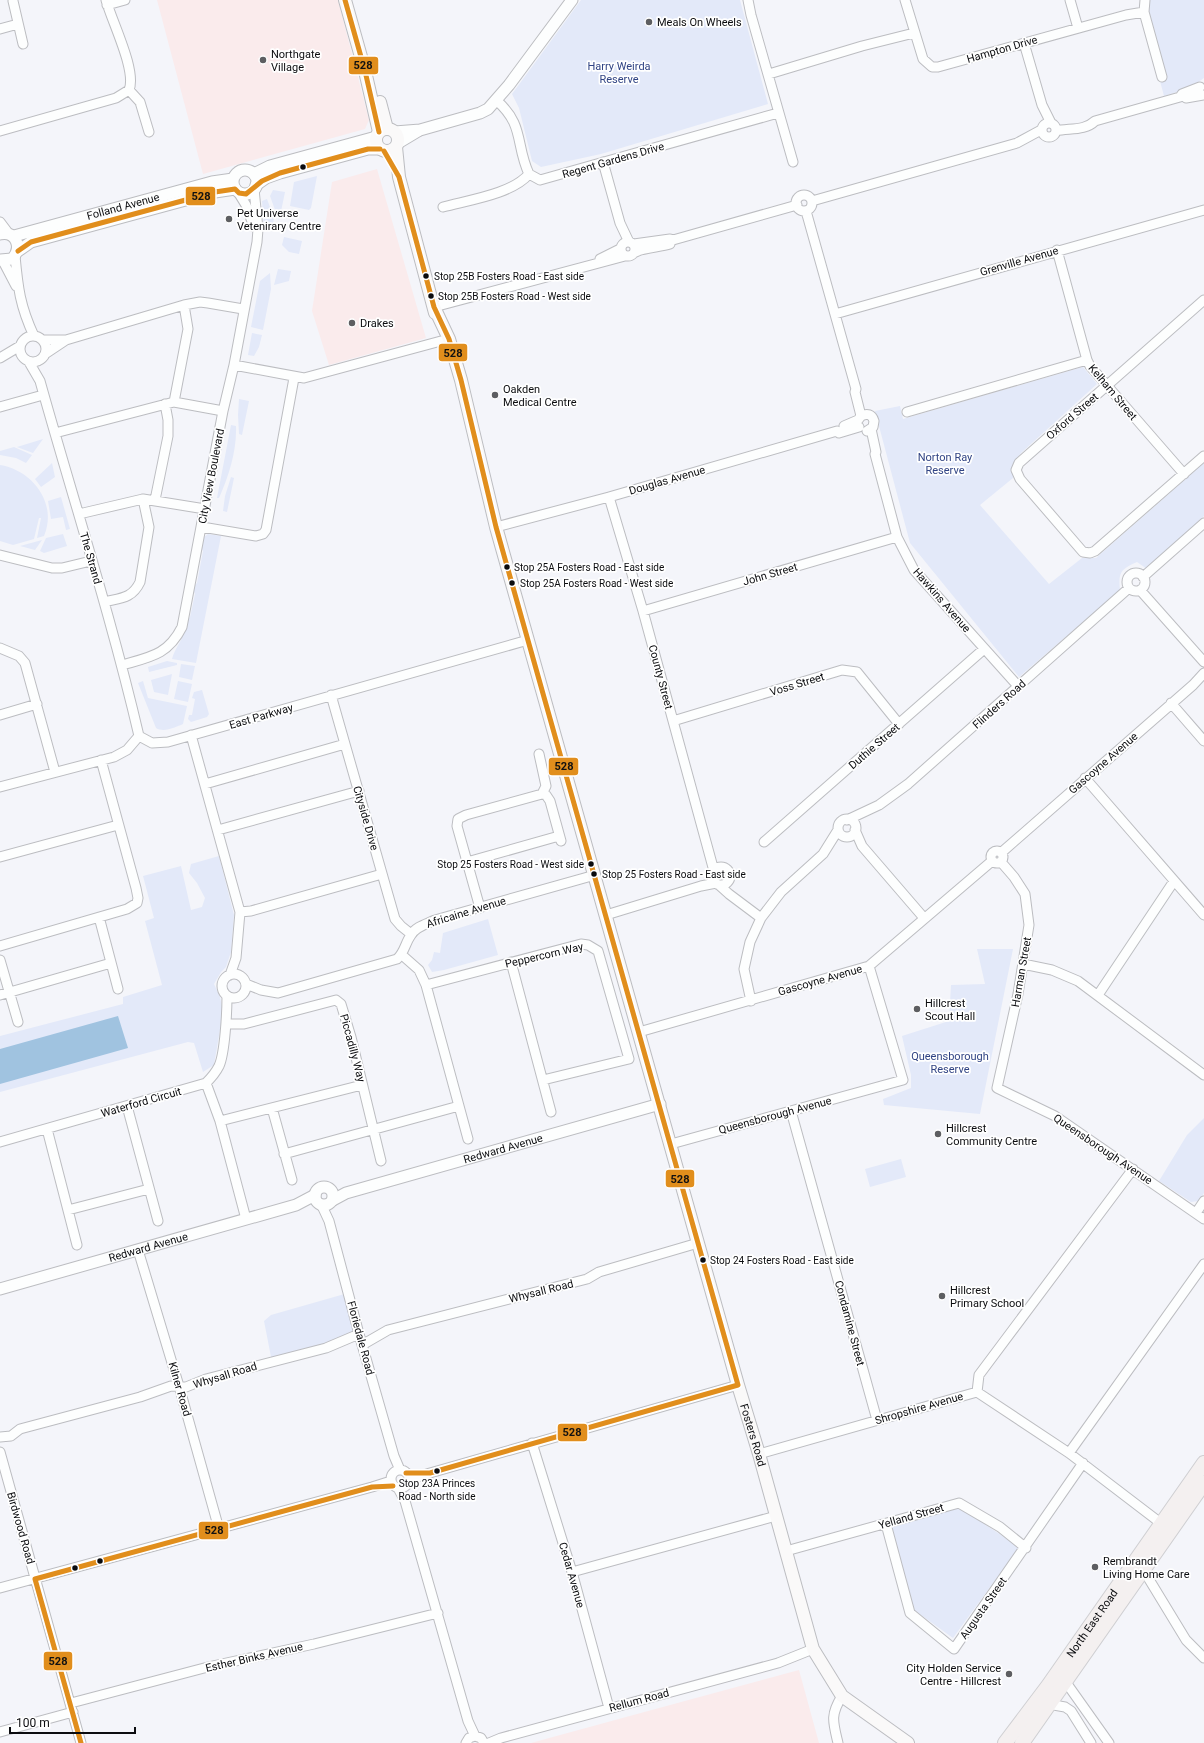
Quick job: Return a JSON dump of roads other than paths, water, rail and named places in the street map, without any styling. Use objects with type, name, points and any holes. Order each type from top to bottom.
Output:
[{"type":"highway","name":"North East Road","points":[[1167,1527],[1204,1463]]},
{"type":"highway","name":"North East Road","points":[[1005,1743],[1167,1527],[1204,1483]]},
{"type":"highway","name":"North East Road","points":[[1022,1743],[1065,1681],[1138,1567]]},
{"type":"highway","points":[[1048,1686],[1065,1681]]},
{"type":"main road","name":"Fosters Road","points":[[345,0],[365,72],[389,137]]},
{"type":"main road","name":"Fosters Road","points":[[354,0],[434,307],[441,341],[477,452]]},
{"type":"main road","points":[[382,150],[391,151],[389,137]]},
{"type":"main road","name":"Fosters Road","points":[[382,150],[399,177]]},
{"type":"main road","name":"Fosters Road","points":[[434,307],[449,339],[461,380],[496,528],[660,1104],[738,1385],[816,1653],[842,1696],[908,1743]]},
{"type":"street","points":[[0,132],[116,98],[130,90],[132,80],[130,69],[106,3],[125,0]]},
{"type":"street","points":[[255,183],[249,171],[241,171],[235,176],[236,187],[245,194],[255,183],[270,166],[420,130],[480,113],[488,109],[572,0]]},
{"type":"street","points":[[748,0],[751,15],[769,74],[778,113],[793,162]]},
{"type":"street","name":"Hampton Drive","points":[[905,0],[923,59],[932,67],[938,67],[1126,15],[1144,12]]},
{"type":"street","points":[[1070,0],[1078,28]]},
{"type":"street","points":[[1144,0],[1144,12],[1162,77]]},
{"type":"street","points":[[13,1],[23,44]]},
{"type":"street","points":[[0,29],[18,24]]},
{"type":"street","points":[[769,74],[862,46],[914,33]]},
{"type":"street","points":[[1024,43],[1049,128]]},
{"type":"street","points":[[130,90],[140,102],[149,132]]},
{"type":"street","points":[[812,201],[1017,143],[1058,123],[1080,123],[1091,120],[1095,121],[1180,97],[1183,98],[1203,90]]},
{"type":"street","points":[[443,207],[505,190],[522,182],[529,174],[513,118],[496,100]]},
{"type":"street","name":"Regent Gardens Drive","points":[[529,174],[540,180],[778,113]]},
{"type":"street","points":[[255,183],[280,173],[368,149],[382,150]]},
{"type":"street","points":[[603,162],[627,248]]},
{"type":"street","name":"Folland Avenue","points":[[7,235],[212,182],[236,187]]},
{"type":"street","name":"City View Boulevard","points":[[122,665],[158,655],[169,647],[177,638],[182,627],[223,411],[234,365],[258,229],[255,183]]},
{"type":"street","name":"City View Boulevard","points":[[236,187],[246,204],[253,221],[254,252]]},
{"type":"street","name":"Folland Avenue","points":[[1,260],[12,259],[16,253],[31,242],[236,187]]},
{"type":"street","points":[[801,196],[808,197],[812,201],[811,206],[806,211],[800,210],[797,205],[797,200],[801,196]]},
{"type":"street","points":[[434,307],[598,262],[601,264],[627,248],[670,239],[673,240],[797,205]]},
{"type":"street","name":"Grenville Avenue","points":[[835,314],[1057,250],[1204,210]]},
{"type":"street","name":"Hawkins Avenue","points":[[806,211],[856,389],[855,392],[864,423],[876,452],[875,454],[897,537],[914,570],[1018,686]]},
{"type":"street","points":[[0,222],[7,235],[17,240],[16,253],[18,291],[24,314],[34,336]]},
{"type":"street","name":"Kelham Street","points":[[1057,250],[1086,360],[1106,386],[1184,474]]},
{"type":"street","points":[[1,260],[18,291]]},
{"type":"street","name":"Oxford Street","points":[[1184,474],[1095,551],[1090,553],[1083,552],[1020,479],[1016,470],[1019,463],[1204,300]]},
{"type":"street","points":[[1,358],[30,336],[43,340],[66,340],[184,305],[200,302],[243,309]]},
{"type":"street","points":[[155,500],[168,436],[170,403],[188,329],[184,305]]},
{"type":"street","points":[[24,314],[20,355],[26,360]]},
{"type":"street","points":[[43,340],[46,347],[43,357]]},
{"type":"street","points":[[1,358],[26,360],[43,357],[66,340]]},
{"type":"street","points":[[234,365],[294,378],[304,378],[441,341]]},
{"type":"street","name":"The Strand","points":[[43,357],[40,381],[43,395],[122,665],[139,736]]},
{"type":"street","name":"The Strand","points":[[26,360],[40,381]]},
{"type":"street","points":[[907,412],[1086,360]]},
{"type":"street","points":[[202,527],[256,536],[263,534],[266,530],[294,378]]},
{"type":"street","points":[[0,407],[43,395]]},
{"type":"street","points":[[55,433],[170,403],[223,411]]},
{"type":"street","name":"Douglas Avenue","points":[[496,528],[837,431],[839,432],[864,423]]},
{"type":"street","points":[[1184,474],[1204,456]]},
{"type":"street","name":"County Street","points":[[609,497],[643,611],[716,876],[728,870],[730,875],[729,880]]},
{"type":"street","points":[[104,602],[131,595],[136,590],[140,582],[149,527],[143,499]]},
{"type":"street","points":[[79,514],[143,499],[205,509]]},
{"type":"street","points":[[1143,577],[1204,523]]},
{"type":"street","name":"John Street","points":[[643,611],[897,537]]},
{"type":"street","points":[[0,555],[52,568],[62,568],[92,561]]},
{"type":"street","points":[[1136,574],[1143,577],[1144,586],[1140,590],[1135,591],[1129,588],[1127,582],[1132,575],[1136,574]]},
{"type":"street","name":"Flinders Road","points":[[847,820],[879,805],[908,784],[1129,588]]},
{"type":"street","points":[[1140,590],[1204,662],[1202,667],[1204,673]]},
{"type":"street","name":"East Parkway","points":[[139,736],[152,743],[168,742],[528,640]]},
{"type":"street","points":[[0,648],[19,656],[25,663],[55,772]]},
{"type":"street","name":"Duthie Street","points":[[764,842],[984,649]]},
{"type":"street","name":"Voss Street","points":[[673,721],[842,670],[857,672],[899,724]]},
{"type":"street","name":"Gascoyne Avenue","points":[[639,1032],[869,966],[924,918],[1004,856],[1002,852],[1193,685],[1204,673]]},
{"type":"street","name":"Cityside Drive","points":[[331,696],[395,919],[411,934]]},
{"type":"street","points":[[1171,703],[1204,741]]},
{"type":"street","points":[[0,715],[37,704]]},
{"type":"street","points":[[192,735],[240,912],[236,958],[230,975]]},
{"type":"street","points":[[0,787],[114,757],[127,750],[139,736]]},
{"type":"street","points":[[205,784],[345,744]]},
{"type":"street","points":[[539,754],[546,778],[546,786],[542,794]]},
{"type":"street","points":[[0,946],[127,909],[137,903],[136,888],[101,760]]},
{"type":"street","points":[[1085,778],[1204,915]]},
{"type":"street","points":[[218,830],[359,791]]},
{"type":"street","points":[[467,862],[560,839],[550,801],[542,794],[466,814],[458,819],[457,826],[467,862],[480,908]]},
{"type":"street","name":"Flinders Road","points":[[855,828],[864,813]]},
{"type":"street","points":[[751,1000],[744,970],[750,942],[761,918],[781,892],[827,848],[838,830],[840,823],[847,820],[852,822],[862,846]]},
{"type":"street","points":[[0,857],[118,825]]},
{"type":"street","points":[[827,848],[853,835],[855,828]]},
{"type":"street","points":[[838,830],[841,835],[862,846],[924,918]]},
{"type":"street","name":"Harman Street","points":[[997,862],[1014,877],[1025,894],[1029,925],[1018,994],[997,1088]]},
{"type":"street","points":[[240,912],[251,911],[382,874]]},
{"type":"street","name":"Africaine Avenue","points":[[411,934],[420,926],[425,924],[595,875]]},
{"type":"street","points":[[716,876],[729,894],[761,918]]},
{"type":"street","points":[[716,876],[725,884],[729,880]]},
{"type":"street","points":[[606,915],[701,886],[716,876]]},
{"type":"street","points":[[729,880],[729,894]]},
{"type":"street","points":[[1098,995],[1174,881]]},
{"type":"street","points":[[99,917],[118,989]]},
{"type":"street","points":[[246,1219],[220,1121],[206,1083],[214,1075],[220,1064],[227,1009],[227,996],[222,989],[223,980],[230,975],[236,974],[244,981],[261,990],[278,993],[397,960],[402,955],[411,934]]},
{"type":"street","name":"Peppercorn Way","points":[[426,986],[581,944],[588,945],[598,951],[629,1059],[543,1080]]},
{"type":"street","points":[[402,955],[419,970],[426,986],[468,1139]]},
{"type":"street","points":[[227,1009],[246,990],[236,958]]},
{"type":"street","points":[[0,960],[5,993],[18,1022]]},
{"type":"street","points":[[511,962],[551,1112]]},
{"type":"street","points":[[5,993],[111,963]]},
{"type":"street","points":[[1023,964],[1052,970],[1078,981],[1204,1075]]},
{"type":"street","name":"Queensborough Avenue","points":[[671,1144],[903,1080],[869,966]]},
{"type":"street","points":[[227,996],[240,996],[261,990]]},
{"type":"street","name":"Piccadilly Way","points":[[226,1024],[244,1024],[336,1000],[341,1004],[381,1161]]},
{"type":"street","name":"Waterford Circuit","points":[[0,1142],[206,1083]]},
{"type":"street","points":[[220,1121],[362,1085]]},
{"type":"street","name":"Queensborough Avenue","points":[[997,1088],[1055,1116],[1196,1212],[1204,1219]]},
{"type":"street","name":"Redward Avenue","points":[[0,1287],[296,1205],[325,1200],[660,1104]]},
{"type":"street","points":[[127,1106],[158,1222]]},
{"type":"street","points":[[284,1154],[459,1106]]},
{"type":"street","points":[[272,1108],[292,1180]]},
{"type":"street","name":"Condamine Street","points":[[792,1111],[877,1420]]},
{"type":"street","points":[[47,1129],[77,1245]]},
{"type":"street","name":"Shropshire Avenue","points":[[759,1454],[976,1392],[979,1375],[1133,1169]]},
{"type":"street","points":[[68,1210],[149,1190]]},
{"type":"street","name":"Floriedale Road","points":[[325,1200],[329,1221],[362,1345],[474,1741]]},
{"type":"street","points":[[1196,1212],[1204,1201]]},
{"type":"street","name":"Whysall Road","points":[[362,1345],[388,1330],[587,1279],[599,1272],[698,1243]]},
{"type":"street","name":"Kilner Road","points":[[138,1250],[179,1386],[219,1529]]},
{"type":"street","points":[[1070,1453],[1204,1264]]},
{"type":"street","name":"Whysall Road","points":[[0,1437],[11,1436],[20,1429],[140,1397],[171,1386],[186,1387],[206,1379],[326,1348],[359,1334]]},
{"type":"street","points":[[0,1588],[372,1487],[430,1473],[738,1385]]},
{"type":"street","points":[[976,1392],[1070,1453],[1167,1527]]},
{"type":"street","name":"Cedar Avenue","points":[[532,1443],[572,1572],[609,1708]]},
{"type":"street","name":"Birdwood Road","points":[[0,1452],[81,1743]]},
{"type":"street","name":"Augusta Street","points":[[886,1524],[910,1613],[954,1649],[1026,1548],[1083,1463]]},
{"type":"street","name":"Yelland Street","points":[[786,1551],[959,1503],[1000,1528],[1026,1548]]},
{"type":"street","points":[[572,1572],[776,1516]]},
{"type":"street","points":[[1138,1567],[1186,1640],[1204,1658]]},
{"type":"street","name":"Esther Binks Avenue","points":[[0,1732],[72,1708],[208,1667],[314,1644],[438,1614]]},
{"type":"street","name":"Rellum Road","points":[[474,1741],[501,1738],[816,1653]]},
{"type":"street","points":[[1065,1681],[1109,1743]]},
{"type":"street","points":[[838,1743],[832,1722],[834,1709],[842,1696]]},
{"type":"street","points":[[1048,1704],[1065,1707],[1071,1711],[1091,1743]]},
{"type":"water","points":[[118,1016],[128,1048],[0,1084],[0,1049]]},
{"type":"place","name":"Meals On Wheels","points":[[649,22]]},
{"type":"place","name":"Northgate Village","points":[[263,60]]},
{"type":"place","name":"Pet Universe Vetenirary Centre","points":[[229,219]]},
{"type":"place","name":"Stop 25B Fosters Road - East side","points":[[426,276]]},
{"type":"place","name":"Stop 25B Fosters Road - West side","points":[[431,296]]},
{"type":"place","name":"Drakes","points":[[352,323]]},
{"type":"place","name":"Oakden Medical Centre","points":[[495,395]]},
{"type":"place","name":"Stop 25A Fosters Road - East side","points":[[507,567]]},
{"type":"place","name":"Stop 25A Fosters Road - West side","points":[[512,583]]},
{"type":"place","name":"Stop 25 Fosters Road - West side","points":[[591,864]]},
{"type":"place","name":"Stop 25 Fosters Road - East side","points":[[594,874]]},
{"type":"place","name":"Hillcrest Scout Hall","points":[[917,1009]]},
{"type":"place","name":"Hillcrest Community Centre","points":[[938,1134]]},
{"type":"place","name":"Stop 24 Fosters Road - East side","points":[[703,1260]]},
{"type":"place","name":"Hillcrest Primary School","points":[[942,1296]]},
{"type":"place","name":"Stop 23A Princes Road - North side","points":[[437,1471]]},
{"type":"place","name":"Rembrandt Living Home Care","points":[[1095,1567]]},
{"type":"place","name":"City Holden Service Centre - Hillcrest","points":[[1009,1674]]},
{"type":"park label","name":"Harry Weirda Reserve","points":[[619,72]]},
{"type":"park label","name":"Norton Ray Reserve","points":[[945,463]]},
{"type":"park label","name":"Queensborough Reserve","points":[[950,1062]]}]
